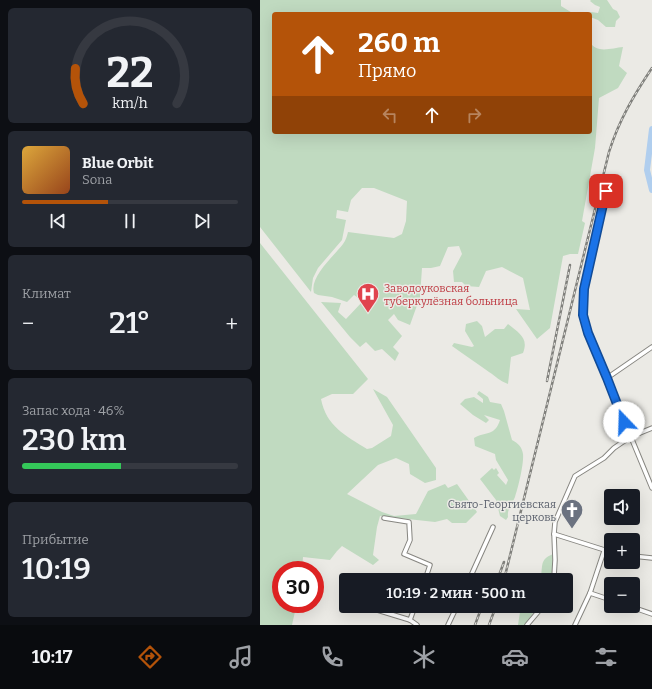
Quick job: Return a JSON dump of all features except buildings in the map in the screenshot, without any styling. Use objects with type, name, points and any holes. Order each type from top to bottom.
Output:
[{"type":"street","points":[[606,191],[584,289],[582,303],[583,315],[588,333],[652,488]]},
{"type":"street","points":[[607,378],[652,347]]},
{"type":"street","points":[[554,573],[555,522],[575,476],[604,458],[614,448],[630,437],[652,428]]},
{"type":"street","points":[[384,518],[409,522],[410,540],[404,554],[430,565],[427,573]]},
{"type":"street","points":[[472,573],[493,527]]},
{"type":"street","points":[[554,534],[604,551],[590,593],[575,625]]},
{"type":"street","points":[[640,557],[652,558]]},
{"type":"street","points":[[590,593],[604,598]]},
{"type":"street","points":[[640,610],[652,614]]},
{"type":"street","points":[[385,613],[410,620],[417,625]]},
{"type":"street","points":[[410,620],[412,613]]},
{"type":"street","points":[[448,625],[454,613]]},
{"type":"street","points":[[527,625],[537,613]]},
{"type":"green space","points":[[260,0],[561,0],[561,6],[571,12],[272,12],[272,134],[592,134],[592,45],[600,49],[623,47],[619,66],[627,73],[618,88],[599,98],[595,148],[582,221],[585,223],[578,254],[563,256],[550,328],[537,339],[516,309],[530,310],[523,278],[502,267],[486,271],[479,287],[466,286],[462,282],[454,282],[453,271],[462,254],[459,246],[448,247],[440,266],[422,268],[420,297],[410,325],[398,320],[394,314],[388,320],[402,336],[393,347],[399,353],[395,361],[382,349],[375,351],[366,342],[360,347],[350,337],[321,302],[341,303],[338,312],[346,319],[363,301],[354,295],[347,302],[332,297],[318,295],[314,293],[313,287],[315,280],[323,267],[344,242],[348,232],[394,238],[402,234],[406,221],[407,201],[374,188],[362,188],[351,200],[348,212],[337,210],[336,218],[346,220],[342,240],[318,268],[313,278],[311,292],[260,227]]},
{"type":"green space","points":[[607,0],[613,9],[617,11],[620,17],[616,21],[615,27],[606,27],[598,20],[592,18],[592,12],[598,13],[600,7],[590,1]]},
{"type":"green space","points":[[260,243],[368,379],[353,394],[332,394],[321,399],[327,416],[332,423],[345,435],[367,449],[372,448],[391,436],[393,425],[373,389],[387,397],[436,468],[436,480],[425,483],[410,474],[409,464],[396,458],[378,465],[347,494],[382,512],[394,516],[416,514],[428,491],[445,484],[448,488],[457,484],[477,512],[466,523],[452,523],[447,519],[435,522],[380,516],[373,555],[379,560],[373,565],[342,546],[330,560],[303,557],[303,561],[272,561],[272,613],[295,613],[292,625],[260,625]]},
{"type":"green space","points":[[477,321],[482,326],[485,337],[495,329],[504,329],[508,324],[522,336],[524,340],[525,348],[523,353],[511,357],[508,384],[452,346],[454,343],[472,347],[474,346],[465,331],[466,324]]},
{"type":"green space","points":[[479,391],[488,397],[490,402],[501,404],[512,440],[522,449],[523,464],[519,482],[506,520],[500,516],[496,500],[480,479],[492,468],[494,470],[496,468],[499,473],[497,475],[506,485],[508,480],[496,460],[495,454],[475,446],[474,438],[496,429],[500,420],[484,415],[489,420],[486,423],[473,415],[460,404],[465,399],[474,397],[483,403],[483,399],[477,394]]},
{"type":"green space","points":[[553,554],[552,573],[541,573],[543,561],[548,556]]},
{"type":"green space","points":[[520,613],[533,613],[525,625],[518,625]]},
{"type":"waterway","points":[[652,129],[647,170],[652,190]]},
{"type":"railway","points":[[506,573],[609,152],[617,129],[639,88],[652,68]]},
{"type":"railway","points":[[547,381],[570,265]]},
{"type":"railway","points":[[500,573],[504,562]]},
{"type":"railway","points":[[475,625],[479,613]]},
{"type":"railway","points":[[489,625],[493,613]]},
{"type":"place","name":"Заводоуковская туберкулёзная больница","points":[[368,314]]},
{"type":"place","name":"Свято-Георгиевская церковь","points":[[572,530]]},
{"type":"route","points":[[606,191],[582,303],[583,315],[588,333],[624,422]]}]
